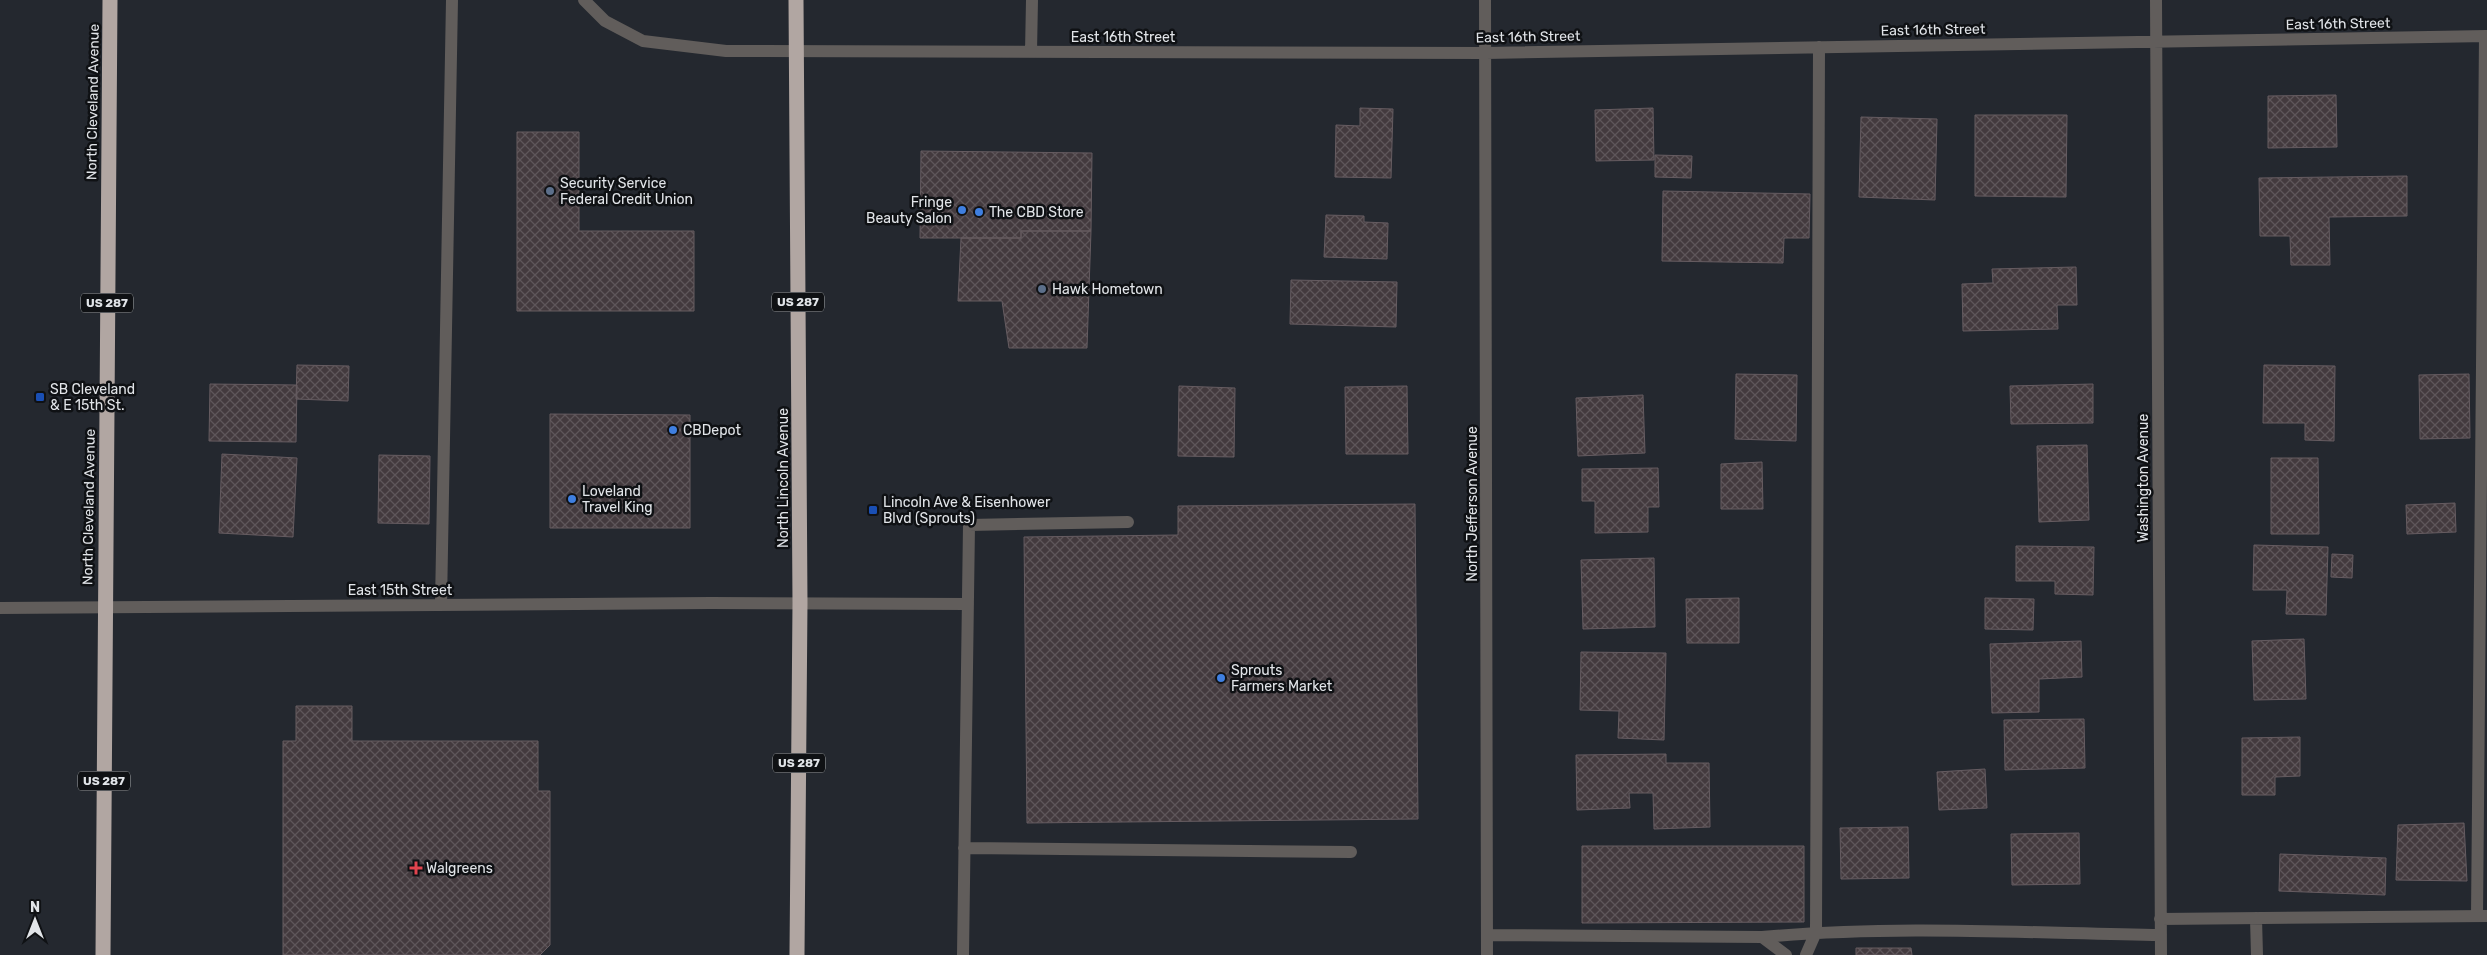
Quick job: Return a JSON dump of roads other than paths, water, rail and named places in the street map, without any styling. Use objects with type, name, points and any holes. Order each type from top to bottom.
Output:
[{"type":"highway","name":"North Cleveland Avenue","points":[[103,955],[104,606],[110,0]]},
{"type":"highway","name":"North Lincoln Avenue","points":[[796,0],[800,603],[797,955]]},
{"type":"street","points":[[441,604],[452,0]]},
{"type":"street","name":"East 16th Street","points":[[584,0],[605,21],[643,41],[711,50],[1486,53],[2486,36]]},
{"type":"street","points":[[1031,52],[1032,0]]},
{"type":"street","name":"North Jefferson Avenue","points":[[1485,0],[1487,955]]},
{"type":"street","name":"Washington Avenue","points":[[2156,0],[2161,955]]},
{"type":"street","points":[[2160,919],[2482,916],[2486,36]]},
{"type":"street","points":[[1806,955],[1816,932],[1820,47]]},
{"type":"street","points":[[963,955],[969,525],[1128,522]]},
{"type":"street","name":"East 15th Street","points":[[0,608],[441,604],[968,604]]},
{"type":"street","points":[[964,848],[1352,852]]},
{"type":"street","points":[[2256,918],[2257,955]]},
{"type":"street","points":[[1487,935],[1762,937],[1816,932],[1924,931],[2161,935]]},
{"type":"street","points":[[1762,937],[1786,955]]},
{"type":"place","name":"Security Service Federal Credit Union","points":[[550,191]]},
{"type":"place","name":"Fringe Beauty Salon","points":[[962,210]]},
{"type":"place","name":"The CBD Store","points":[[979,212]]},
{"type":"place","name":"Hawk Hometown","points":[[1042,289]]},
{"type":"place","name":"SB Cleveland & E 15th St.","points":[[40,397]]},
{"type":"place","name":"CBDepot","points":[[673,430]]},
{"type":"place","name":"Loveland Travel King","points":[[572,499]]},
{"type":"place","name":"Lincoln Ave & Eisenhower Blvd (Sprouts)","points":[[873,510]]},
{"type":"place","name":"Sprouts Farmers Market","points":[[1221,678]]},
{"type":"place","name":"Walgreens","points":[[416,868]]}]
